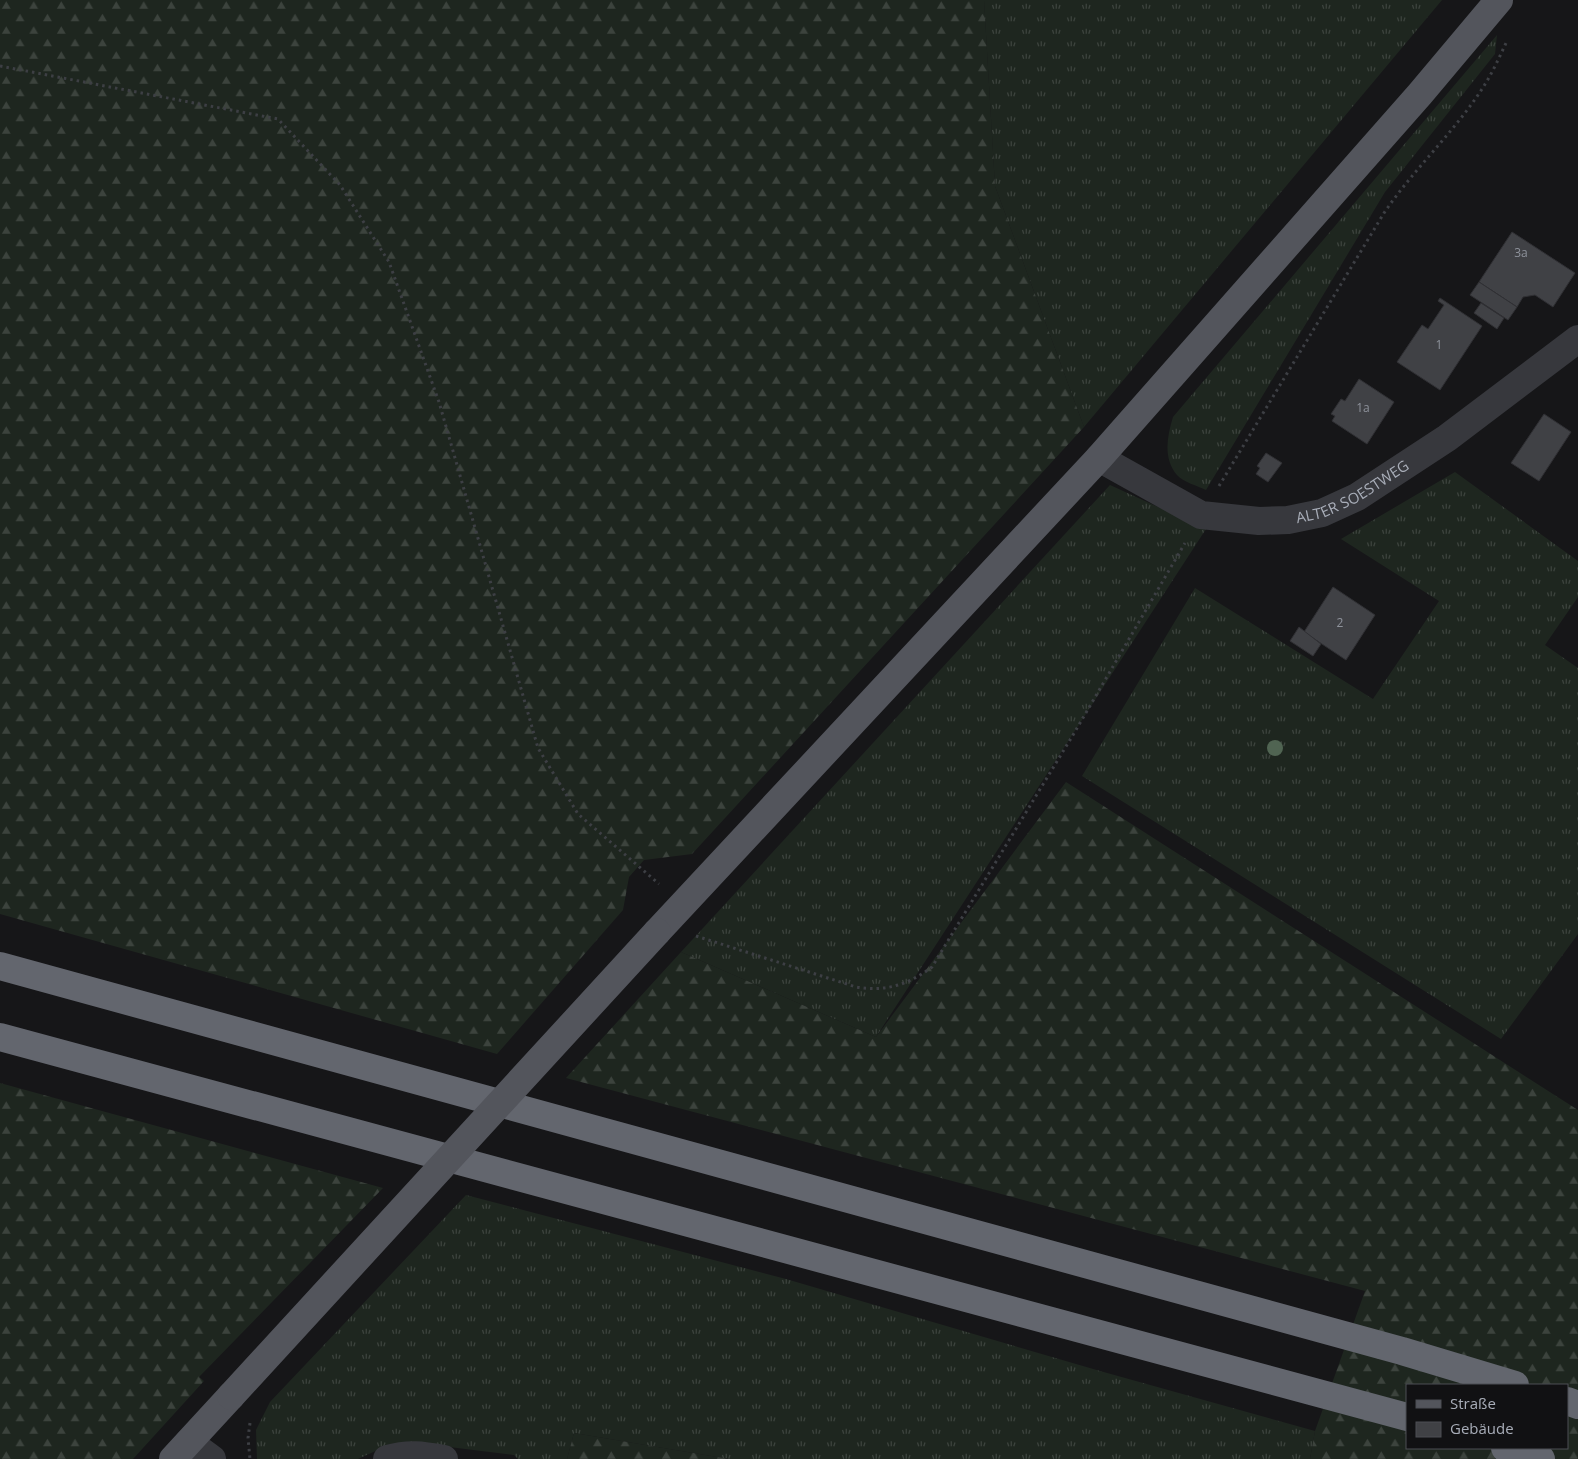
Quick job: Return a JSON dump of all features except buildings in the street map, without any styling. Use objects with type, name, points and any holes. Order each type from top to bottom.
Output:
[{"type":"highway","points":[[0,966],[1402,1351],[1512,1384]]},
{"type":"highway","points":[[0,1037],[1398,1414]]},
{"type":"highway","points":[[1508,1449],[1541,1459]]},
{"type":"main road","points":[[181,1450],[682,904],[1099,458],[1420,94],[1499,0]]},
{"type":"street","name":"ALTER SOESTWEG","points":[[1099,458],[1201,515],[1259,521],[1288,520],[1322,513],[1357,497],[1447,438],[1578,339]]},
{"type":"street","points":[[181,1450],[212,1459]]},
{"type":"street","points":[[387,1459],[403,1454],[418,1454],[444,1459]]},
{"type":"path","points":[[692,935],[856,987],[891,988],[914,979],[932,967],[1073,735],[1201,515],[1384,213],[1400,190],[1471,104],[1487,81],[1508,41]]},
{"type":"path","points":[[0,66],[278,119],[340,185],[389,262],[435,392],[538,748],[578,814],[682,904]]},
{"type":"path","points":[[250,1459],[248,1438],[251,1415]]},
{"type":"green space","points":[[0,0],[984,0],[995,186],[1084,427],[692,854],[644,860],[629,877],[623,910],[497,1054],[0,914]]},
{"type":"green space","points":[[984,0],[1442,0],[1084,427],[995,186]]},
{"type":"green space","points":[[1497,35],[1495,54],[1385,192],[1206,490],[1187,482],[1177,475],[1168,454],[1169,432],[1173,417]]},
{"type":"green space","points":[[1455,472],[1578,561],[1578,597],[1545,645],[1578,668],[1578,934],[1501,1039],[1082,776],[1195,588],[1373,699],[1439,601],[1341,539]]},
{"type":"green space","points":[[1110,485],[1206,529],[876,1037],[681,952]]},
{"type":"green space","points":[[1066,782],[1578,1110],[1578,1459],[1310,1459],[1315,1431],[1365,1291],[566,1078],[681,952],[876,1037]]},
{"type":"green space","points":[[0,1083],[383,1188],[199,1377],[204,1381],[133,1459],[0,1459]]},
{"type":"green space","points":[[466,1195],[786,1279],[1100,1371],[1315,1431],[1310,1459],[729,1459],[574,1433],[567,1459],[518,1459],[514,1455],[417,1443],[382,1448],[358,1459],[257,1459],[256,1430],[270,1402]]},
{"type":"green space","points":[[574,1433],[729,1459],[567,1459]]}]
